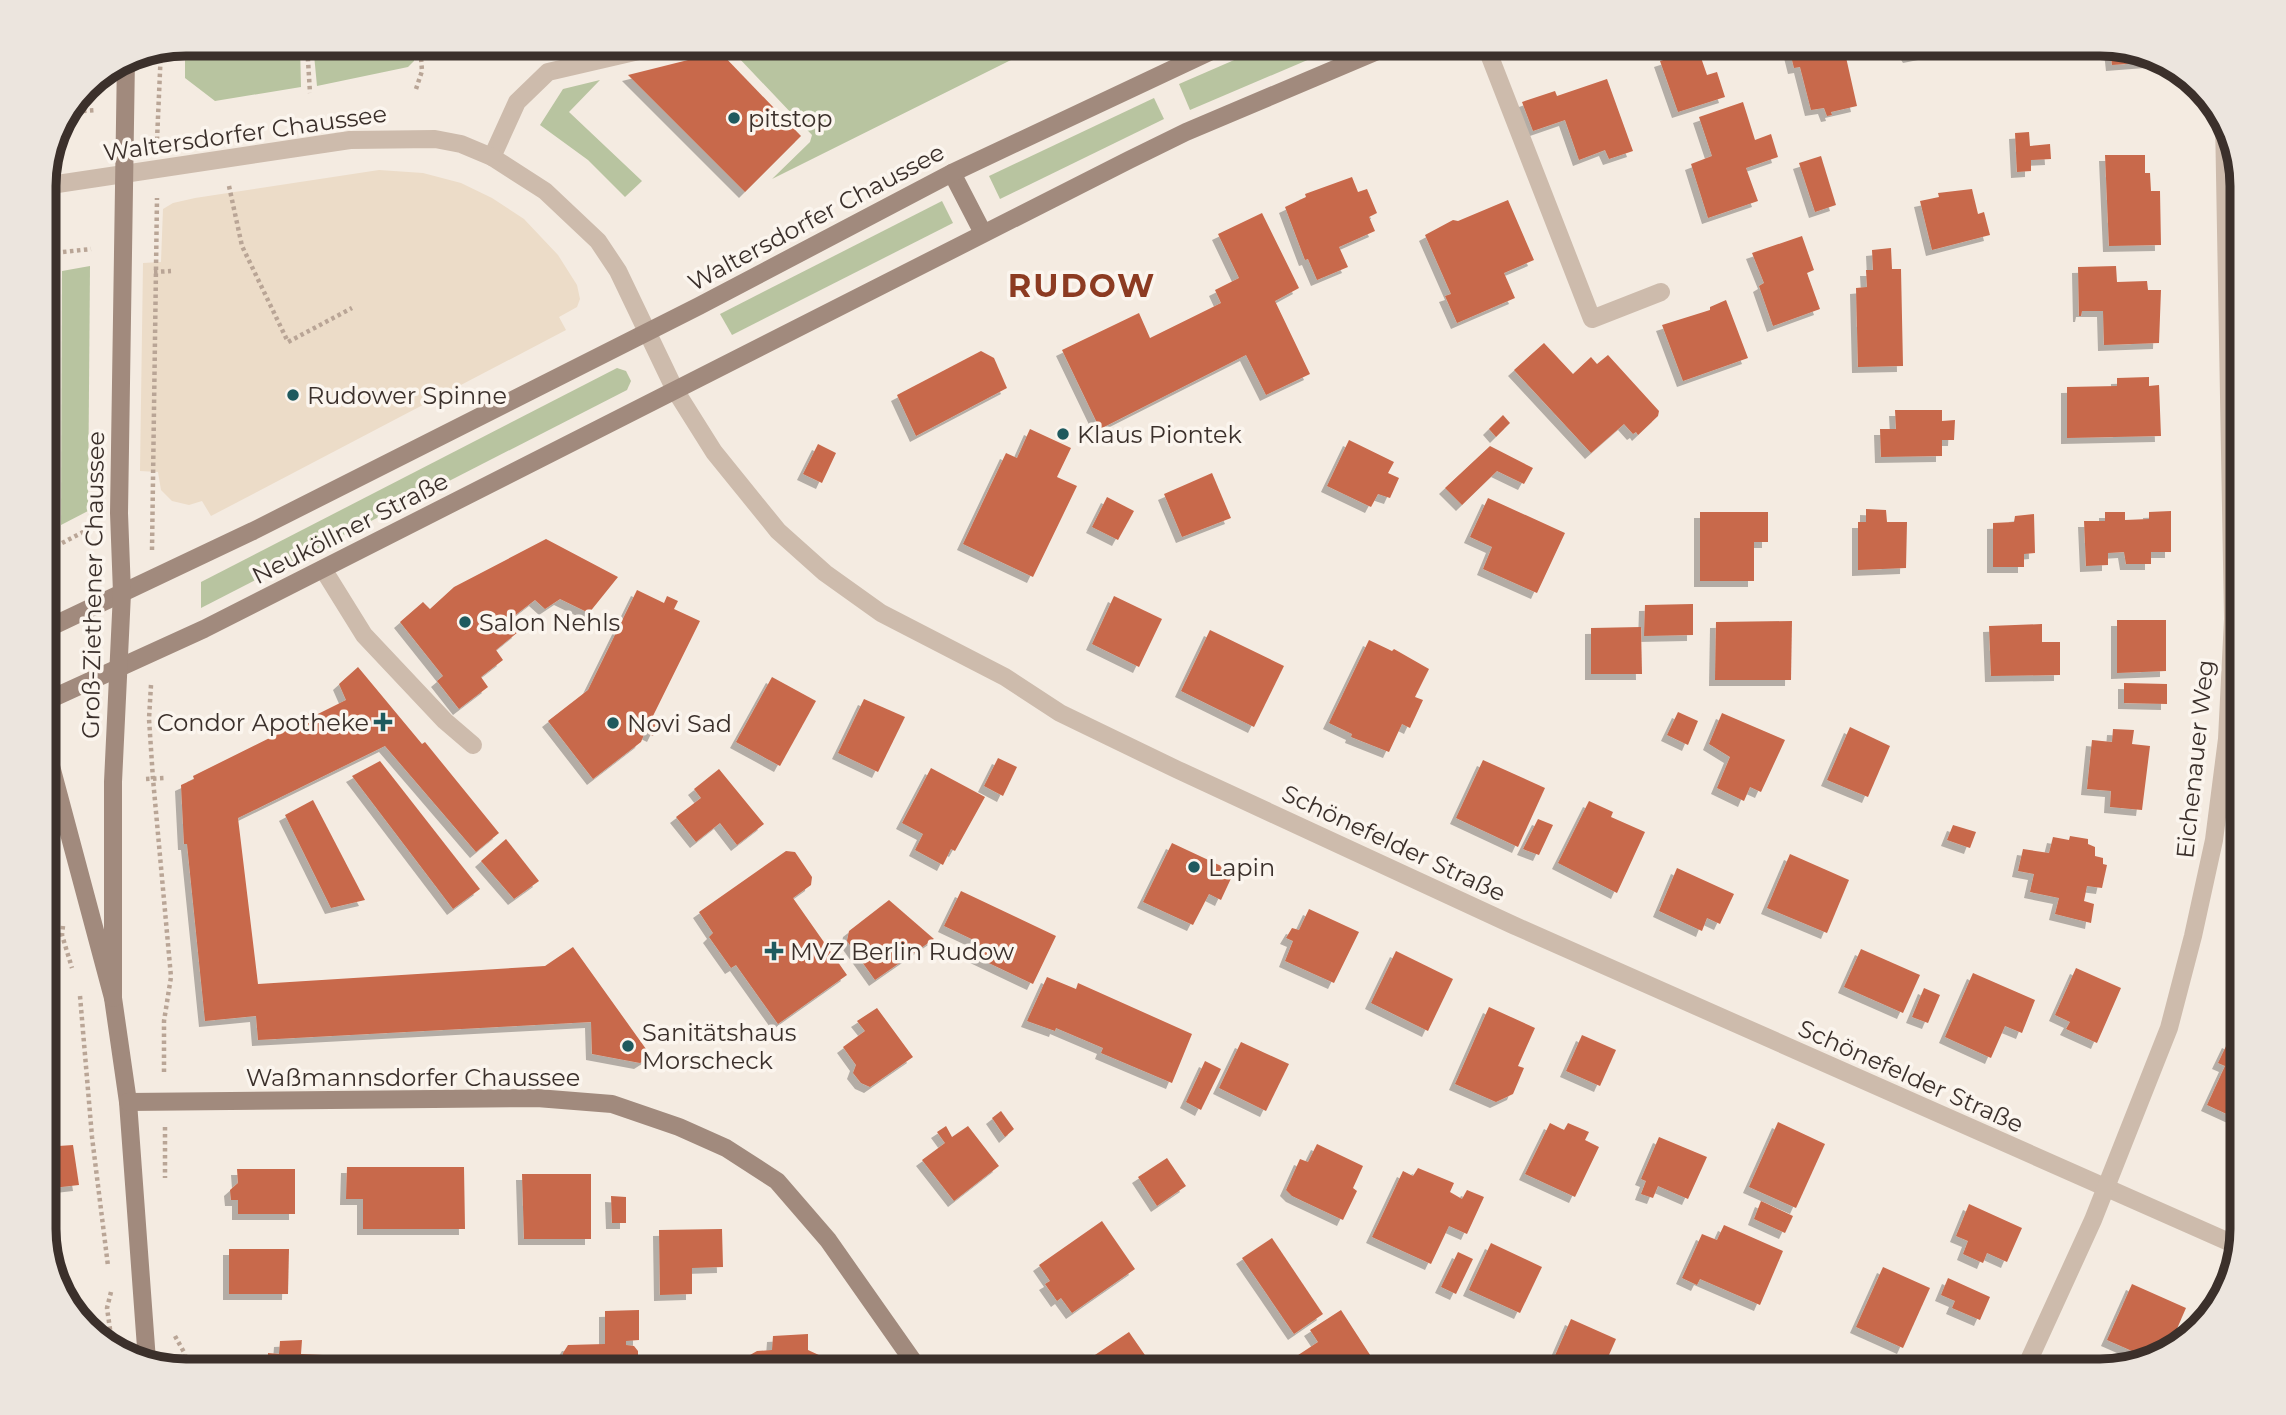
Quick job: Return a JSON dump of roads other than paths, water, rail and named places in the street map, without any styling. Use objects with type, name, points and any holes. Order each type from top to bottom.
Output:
[{"type":"main road","name":"Waltersdorfer Chaussee","points":[[647,332],[952,173],[1201,56]]},
{"type":"main road","points":[[676,390],[1186,132],[1366,56]]},
{"type":"main road","name":"Groß-Ziethener Chaussee","points":[[126,71],[120,458],[122,593],[113,782],[114,998],[128,1102],[146,1353]]},
{"type":"main road","points":[[952,173],[983,233]]},
{"type":"main road","name":"Neuköllner Straße","points":[[56,624],[253,531],[647,332]]},
{"type":"main road","name":"Neuköllner Straße","points":[[56,696],[195,634],[676,390]]},
{"type":"main road","name":"Groß-Ziethener Chaussee","points":[[56,784],[114,998]]},
{"type":"main road","name":"Waßmannsdorfer Chaussee","points":[[128,1102],[537,1098],[612,1104],[679,1127],[726,1148],[777,1181],[828,1240],[912,1359]]},
{"type":"street","points":[[492,157],[517,102],[548,72],[617,56]]},
{"type":"street","points":[[1490,56],[1592,319],[1661,292]]},
{"type":"street","name":"Waltersdorfer Chaussee","points":[[56,184],[349,140],[405,137],[461,144],[492,157],[545,191],[598,241],[618,271],[647,332]]},
{"type":"street","name":"Eichenauer Weg","points":[[2225,154],[2230,286]]},
{"type":"street","name":"Schönefelder Straße","points":[[647,332],[676,390],[714,452],[778,531],[825,573],[881,613],[1005,677],[1060,713],[1178,770],[1513,925],[2105,1190],[2229,1242]]},
{"type":"street","points":[[323,569],[364,635],[445,721],[473,745]]},
{"type":"street","name":"Eichenauer Weg","points":[[2029,1359],[2105,1190],[2169,1028],[2214,840],[2227,739],[2230,679]]},
{"type":"place","name":"pitstop","points":[[734,118]]},
{"type":"place","name":"Rudower Spinne","points":[[293,395]]},
{"type":"place","name":"Klaus Piontek","points":[[1063,434]]},
{"type":"place","name":"Salon Nehls","points":[[465,622]]},
{"type":"place","name":"Condor Apotheke","points":[[383,722]]},
{"type":"place","name":"Novi Sad","points":[[613,723]]},
{"type":"place","name":"Lapin","points":[[1194,867]]},
{"type":"place","name":"MVZ Berlin Rudow","points":[[774,951]]},
{"type":"place","name":"Sanitätshaus Morscheck","points":[[628,1046]]},
{"type":"district","name":"RUDOW","points":[[1082,285]]}]
